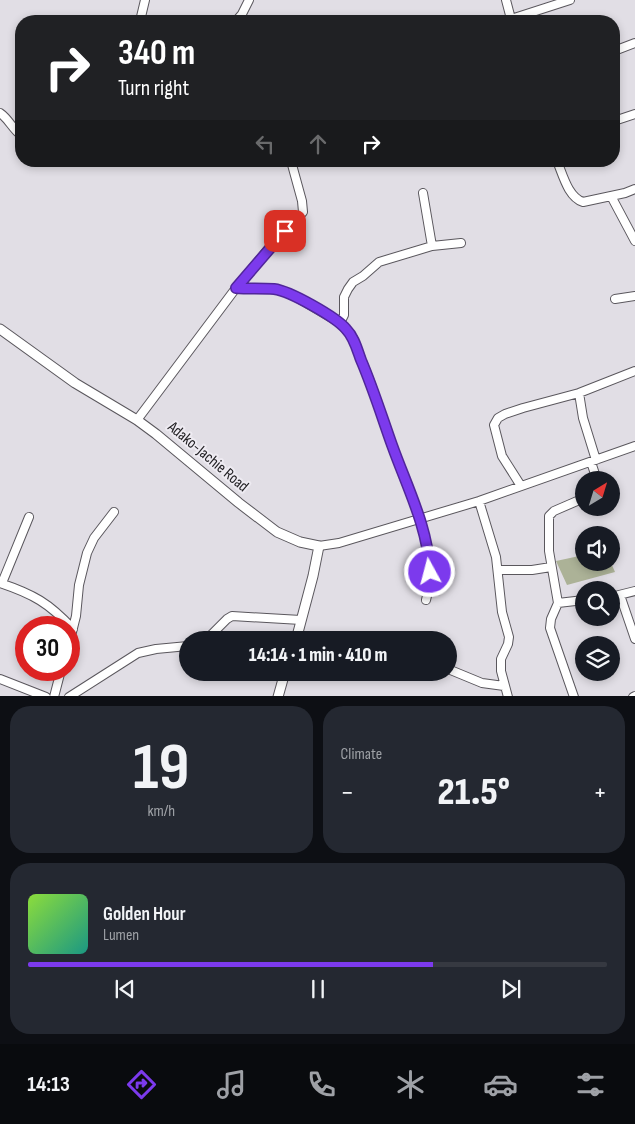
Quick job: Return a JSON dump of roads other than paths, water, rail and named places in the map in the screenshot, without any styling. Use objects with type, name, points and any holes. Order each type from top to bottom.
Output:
[{"type":"street","points":[[141,15],[145,0]]},
{"type":"street","points":[[241,15],[249,0]]},
{"type":"street","points":[[506,0],[508,15]]},
{"type":"street","points":[[524,15],[570,0]]},
{"type":"street","points":[[620,49],[635,44]]},
{"type":"street","points":[[0,113],[15,129]]},
{"type":"street","points":[[620,118],[635,114]]},
{"type":"street","points":[[137,420],[236,288],[270,247],[303,212],[302,201],[292,167]]},
{"type":"street","points":[[559,167],[565,183],[577,200],[583,202],[590,202],[635,189]]},
{"type":"street","points":[[423,194],[432,246]]},
{"type":"street","points":[[612,196],[635,241]]},
{"type":"street","points":[[340,323],[344,314],[344,297],[353,282],[379,262],[432,246],[461,243]]},
{"type":"street","points":[[236,288],[283,291],[340,323],[352,338],[371,384],[392,446],[420,518],[430,556],[430,583],[426,600]]},
{"type":"street","points":[[615,299],[635,296]]},
{"type":"street","name":"Adako-Jachie Road","points":[[0,330],[75,383],[137,420],[164,439],[260,520],[289,538],[319,546]]},
{"type":"street","points":[[521,486],[502,456],[494,425],[498,418],[523,408],[579,393],[635,371]]},
{"type":"street","points":[[579,393],[595,471]]},
{"type":"street","points":[[299,631],[319,546],[340,543],[479,501],[635,446]]},
{"type":"street","points":[[479,501],[496,557],[502,612],[509,637],[502,659],[501,671],[508,696]]},
{"type":"street","points":[[574,696],[550,628],[551,619],[558,603],[549,551],[549,516],[554,511],[575,502]]},
{"type":"street","points":[[75,616],[79,585],[87,553],[94,538],[114,512]]},
{"type":"street","points":[[29,517],[1,583],[31,594],[61,616]]},
{"type":"street","points":[[498,570],[532,570],[551,567]]},
{"type":"street","points":[[635,591],[620,595],[635,639]]},
{"type":"street","points":[[558,603],[575,601]]},
{"type":"street","points":[[215,631],[232,616],[302,620]]},
{"type":"street","points":[[69,696],[138,653],[179,647]]},
{"type":"street","points":[[457,673],[482,684],[504,686]]},
{"type":"street","points":[[0,679],[36,694],[46,696]]},
{"type":"street","points":[[54,696],[57,681]]},
{"type":"street","points":[[278,696],[282,681]]}]
